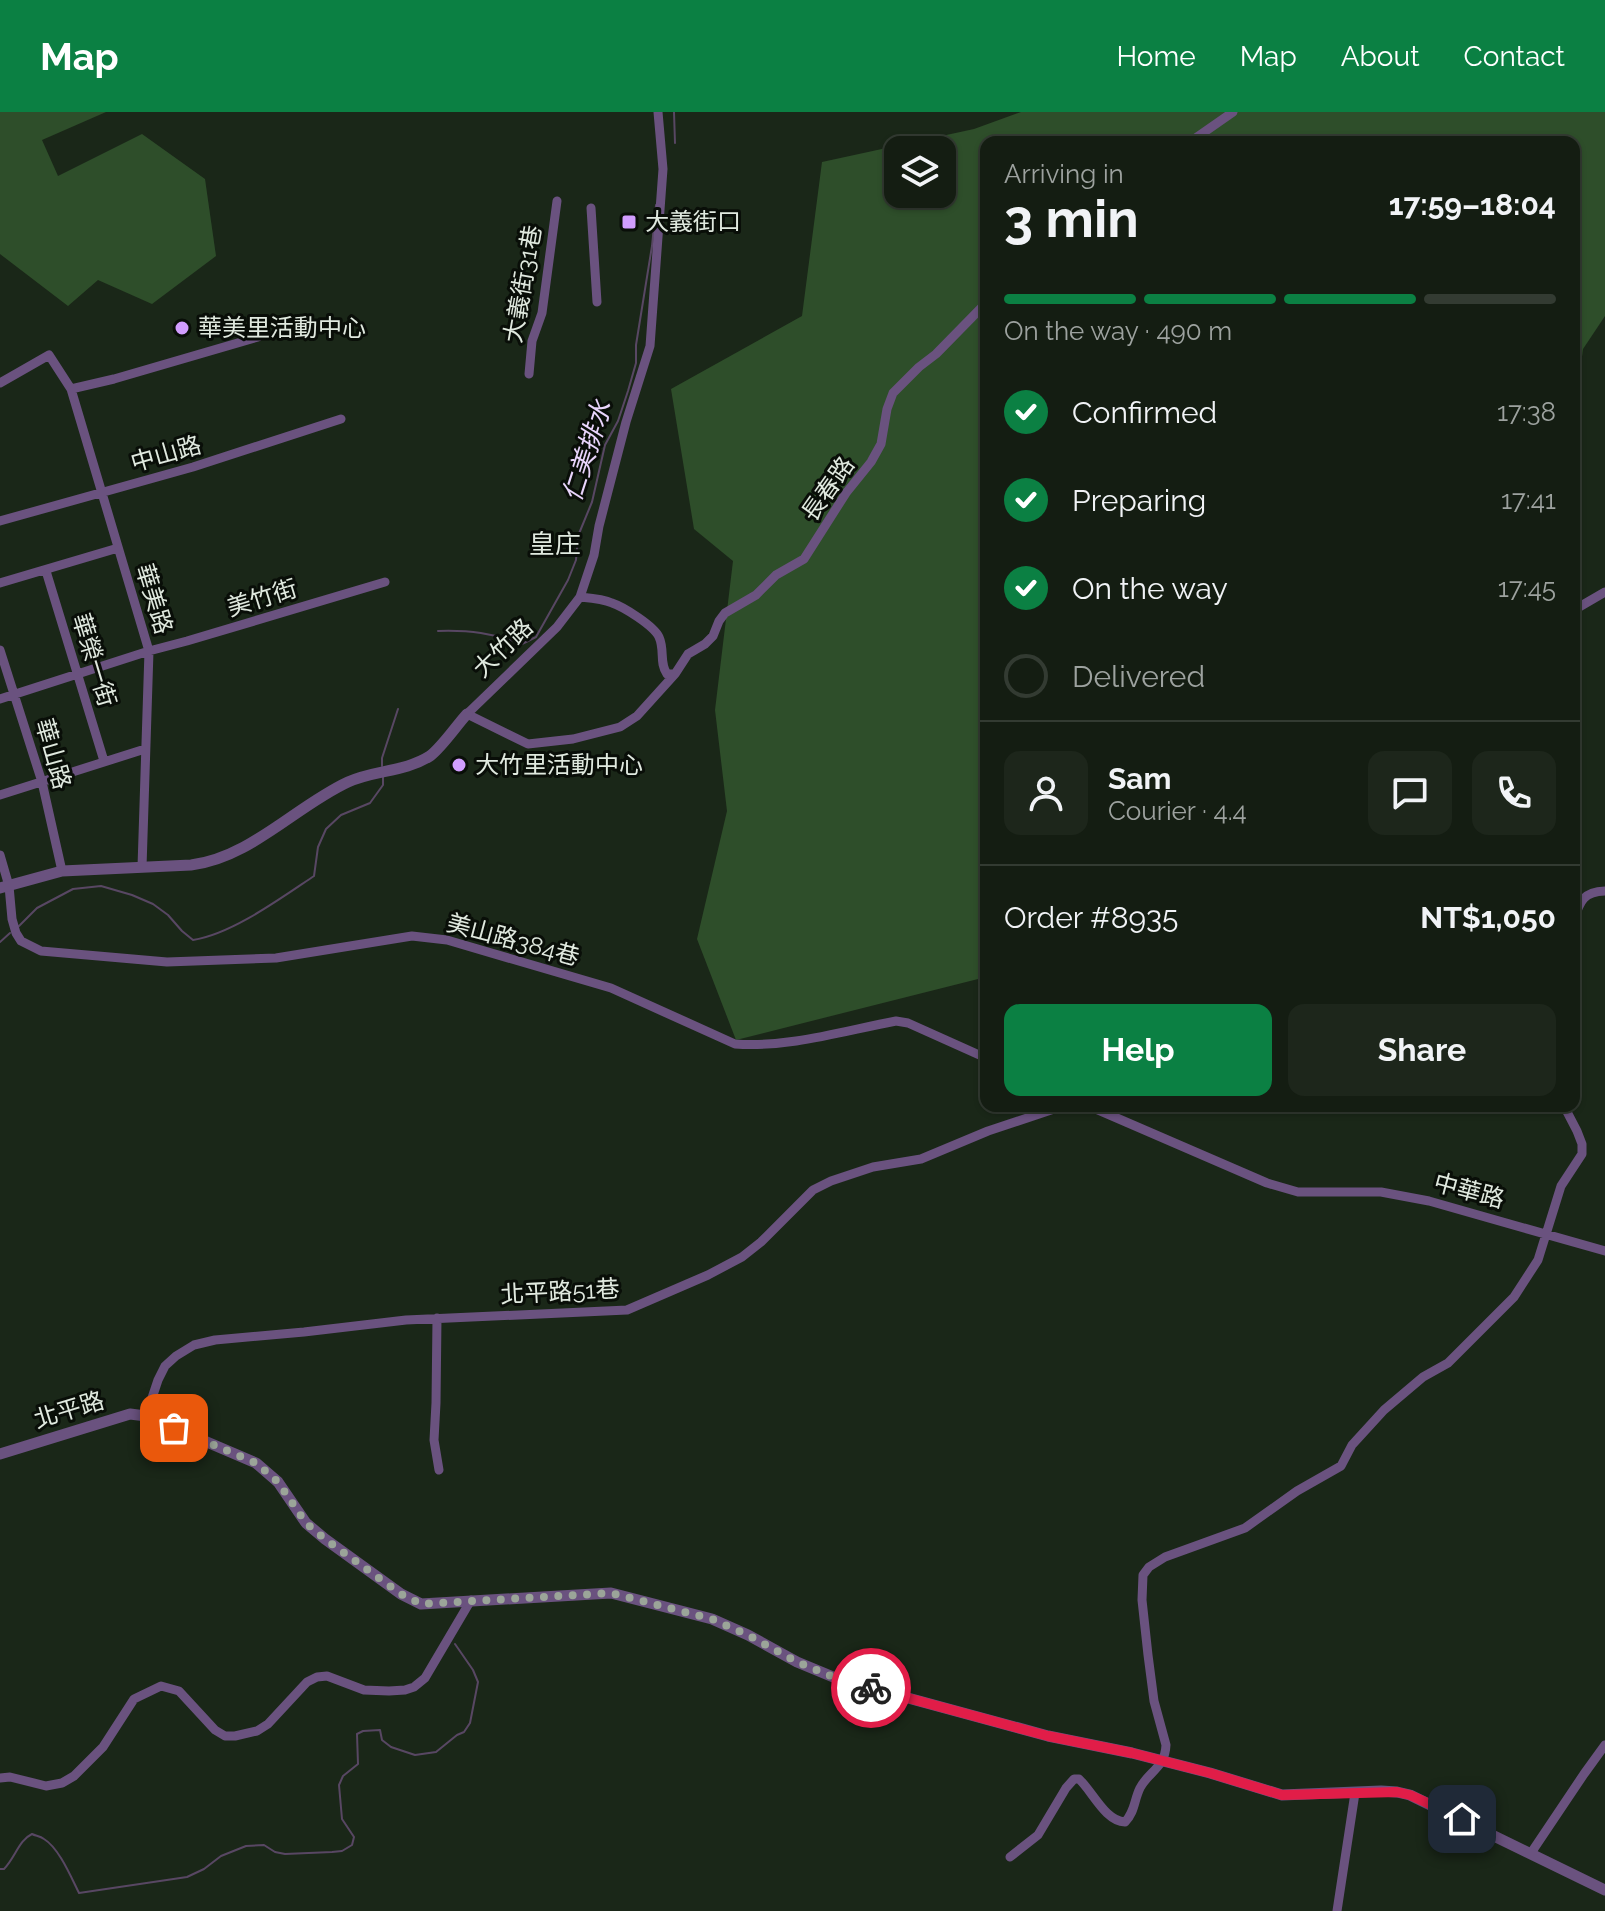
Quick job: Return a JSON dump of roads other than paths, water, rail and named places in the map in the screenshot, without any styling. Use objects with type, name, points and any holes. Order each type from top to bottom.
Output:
[{"type":"street","name":"大竹路","points":[[5,887],[62,871],[191,865],[222,857],[282,824],[349,781],[401,769],[431,755],[467,714],[557,627],[580,597],[594,555],[626,422],[650,346],[663,169],[658,112]]},
{"type":"street","points":[[1199,136],[1233,112]]},
{"type":"street","name":"大義街31巷","points":[[529,374],[532,341],[542,313],[557,201]]},
{"type":"street","points":[[591,208],[597,302]]},
{"type":"street","name":"長春路","points":[[467,714],[528,744],[573,739],[620,727],[637,716],[675,674],[688,654],[713,636],[725,613],[756,595],[776,575],[804,559],[881,444],[893,393],[980,309]]},
{"type":"street","points":[[71,389],[258,337]]},
{"type":"street","name":"華美路","points":[[0,383],[49,355],[71,389],[149,651],[142,867]]},
{"type":"street","name":"中山路","points":[[0,521],[193,467],[341,419]]},
{"type":"street","points":[[0,583],[118,548]]},
{"type":"street","name":"華榮一街","points":[[46,571],[104,761]]},
{"type":"street","name":"美竹街","points":[[0,699],[149,651],[385,582]]},
{"type":"street","points":[[1580,607],[1605,592]]},
{"type":"street","points":[[580,597],[612,603],[649,625],[659,635],[663,651],[662,667],[667,674],[675,674]]},
{"type":"street","name":"華山路","points":[[0,650],[42,782],[62,871]]},
{"type":"street","points":[[0,795],[145,749]]},
{"type":"street","points":[[0,855],[5,887]]},
{"type":"street","name":"美山路384巷","points":[[5,887],[16,933],[21,941],[41,951],[167,962],[276,958],[412,936],[447,940],[611,988],[735,1044],[795,1042],[896,1021],[908,1023],[980,1055]]},
{"type":"street","points":[[1580,903],[1593,892],[1605,891]]},
{"type":"street","name":"北平路51巷","points":[[146,1416],[165,1366],[194,1345],[215,1340],[437,1318],[627,1310],[742,1257],[813,1190],[831,1181],[873,1167],[921,1159],[988,1131],[1045,1112]]},
{"type":"street","name":"中華路","points":[[1103,1112],[1267,1183],[1298,1192],[1381,1192],[1429,1201],[1605,1251]]},
{"type":"street","points":[[1010,1857],[1038,1835],[1074,1779],[1089,1787],[1107,1813],[1119,1823],[1131,1817],[1141,1786],[1163,1761],[1166,1745],[1154,1701],[1142,1600],[1143,1575],[1165,1557],[1245,1528],[1297,1491],[1341,1466],[1352,1445],[1384,1410],[1423,1377],[1448,1363],[1514,1297],[1538,1260],[1561,1186],[1582,1154],[1582,1144],[1567,1112]]},
{"type":"street","points":[[437,1318],[434,1440],[439,1470]]},
{"type":"street","name":"北平路","points":[[0,1454],[130,1414],[146,1416]]},
{"type":"street","points":[[146,1416],[256,1463],[278,1482],[306,1523],[401,1594],[421,1604],[611,1593],[712,1619],[838,1679],[1048,1736],[1163,1761],[1282,1795],[1381,1791],[1410,1795],[1605,1890]]},
{"type":"street","points":[[0,1778],[10,1777],[46,1786],[62,1783],[74,1776],[103,1747],[134,1699],[161,1686],[179,1691],[215,1730],[225,1736],[246,1735],[268,1724],[307,1682],[317,1677],[327,1676],[364,1690],[405,1690],[414,1687],[425,1678],[471,1600]]},
{"type":"street","points":[[1531,1853],[1605,1745]]},
{"type":"street","points":[[1337,1911],[1355,1793]]},
{"type":"waterway","name":"仁美排水","points":[[674,112],[675,143]]},
{"type":"waterway","name":"仁美排水","points":[[438,631],[481,633],[522,644],[536,637],[568,580],[576,560],[578,536],[592,502],[605,445],[618,421],[636,363],[656,205]]},
{"type":"waterway","name":"仁美排水","points":[[382,766],[398,709]]},
{"type":"waterway","name":"仁美排水","points":[[19,926],[37,908],[73,889],[101,886],[153,904],[193,940],[224,931],[314,876],[318,847],[326,829],[341,815],[370,803],[383,785],[383,776]]},
{"type":"waterway","name":"仁美排水","points":[[0,942],[10,933]]},
{"type":"waterway","points":[[0,1869],[4,1869],[24,1840],[32,1834],[55,1849],[79,1893],[187,1877],[221,1856],[246,1846],[264,1845],[285,1854],[342,1851],[352,1845],[354,1837],[342,1819],[339,1785],[343,1776],[358,1764],[357,1734],[380,1730],[382,1740],[391,1747],[415,1755],[436,1752],[464,1732],[470,1723],[478,1682],[455,1644]]},
{"type":"place","name":"大義街口","points":[[629,222]]},
{"type":"place","name":"華美里活動中心","points":[[182,328]]},
{"type":"place","name":"大竹里活動中心","points":[[459,765]]},
{"type":"district","name":"皇庄","points":[[555,544]]}]
